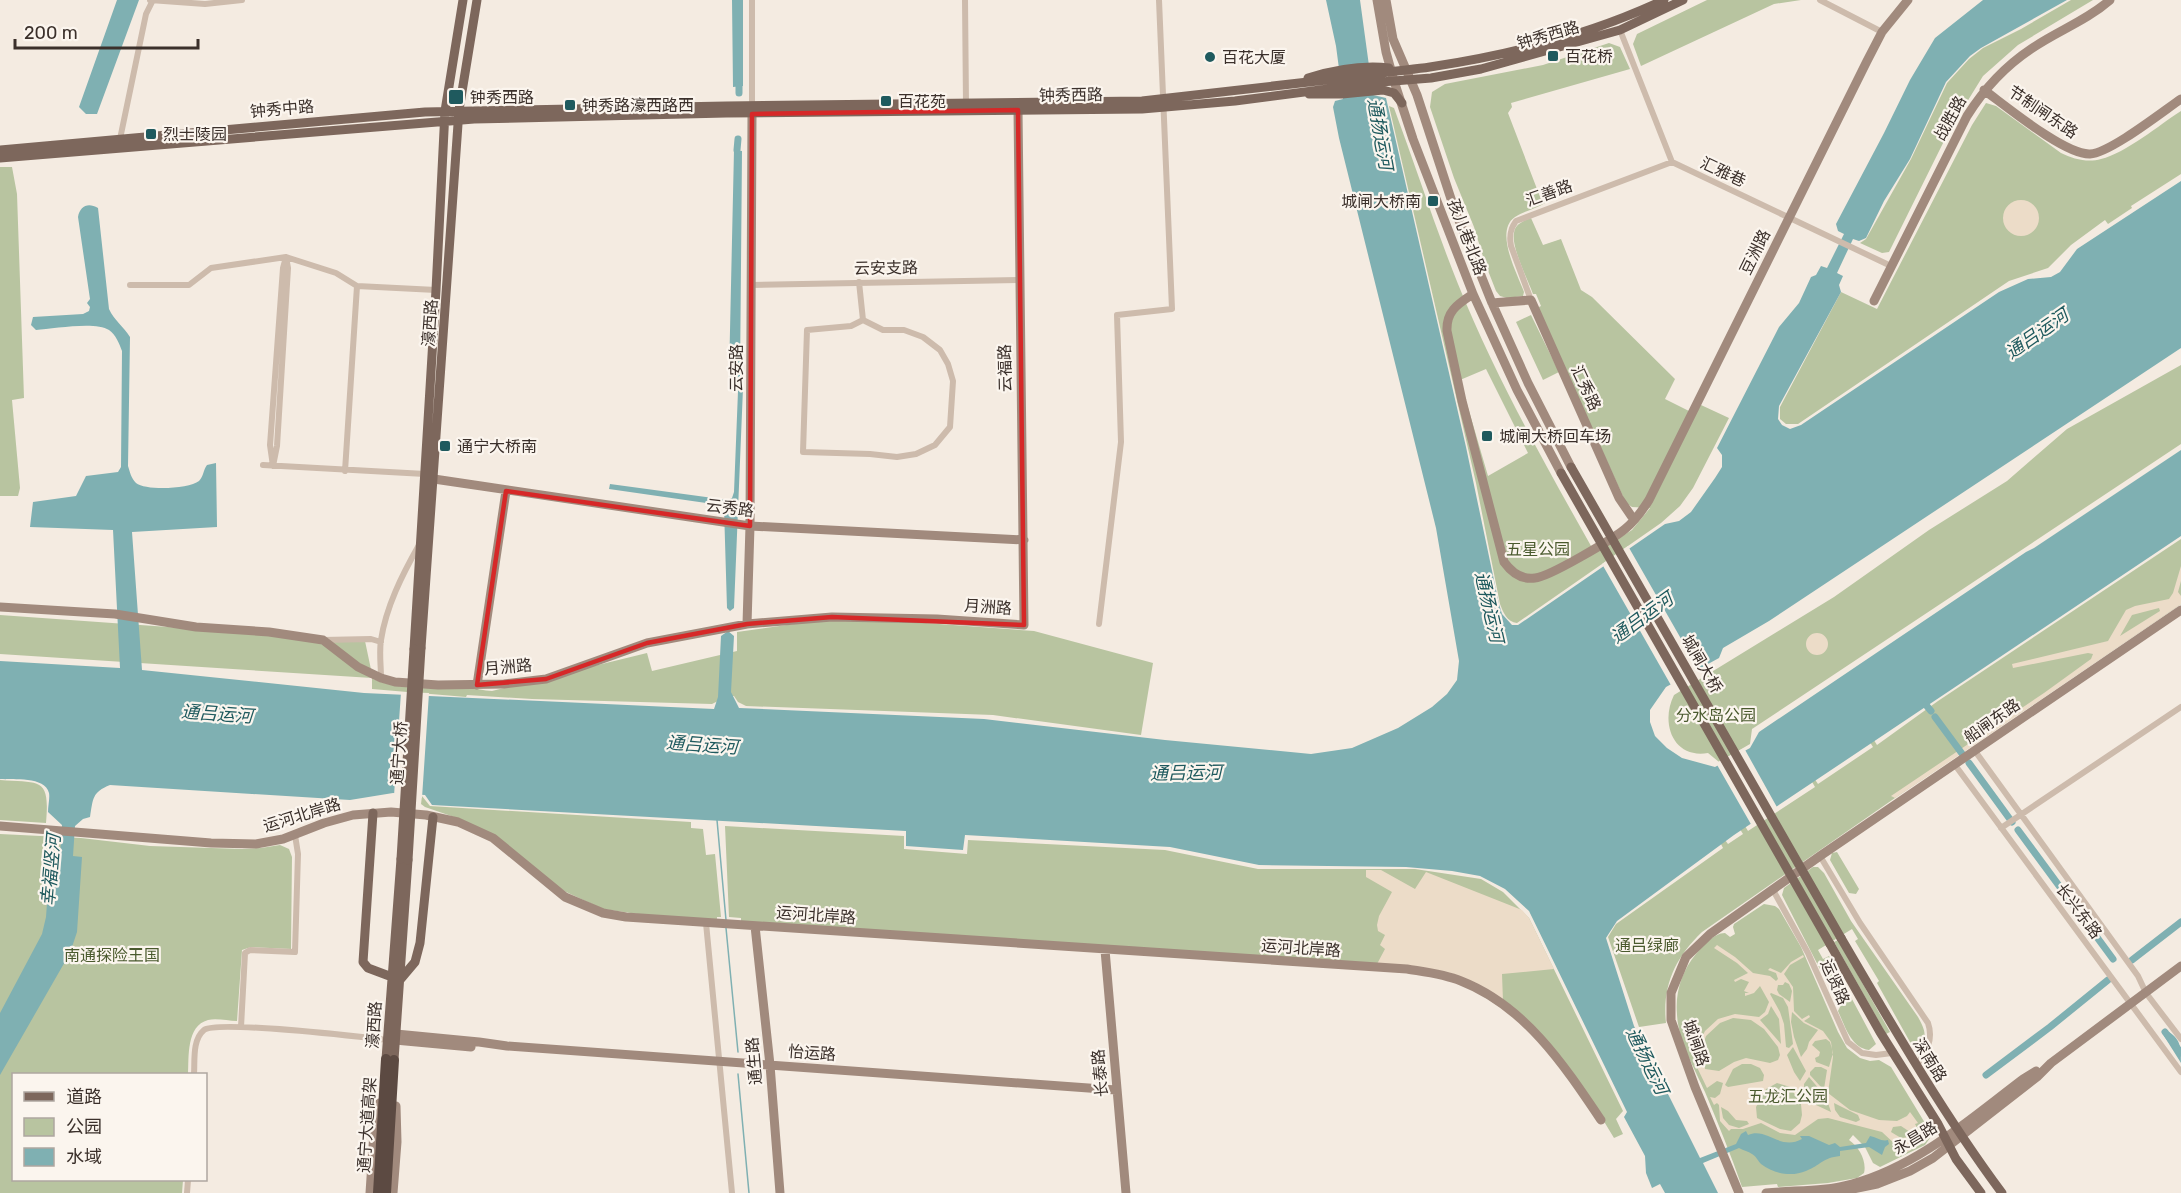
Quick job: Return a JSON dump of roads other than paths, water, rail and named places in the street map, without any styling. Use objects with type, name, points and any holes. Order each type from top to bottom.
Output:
[{"type":"highway","name":"通宁大道高架","points":[[378,1193],[390,1059]]},
{"type":"highway","name":"通宁大道高架","points":[[386,1193],[390,1059]]},
{"type":"main road","name":"濠西路","points":[[418,649],[421,542],[430,476],[445,115],[463,0]]},
{"type":"main road","name":"濠西路","points":[[418,649],[459,115],[477,0]]},
{"type":"main road","name":"钟秀西路","points":[[1371,79],[1397,69],[1427,68],[1473,60],[1598,28],[1664,0]]},
{"type":"main road","name":"钟秀西路","points":[[966,107],[1018,110],[1235,101],[1289,88],[1371,79],[1411,80],[1481,69],[1620,30],[1683,0]]},
{"type":"main road","points":[[1289,88],[1320,74],[1341,82],[1371,79],[1394,93],[1402,103]]},
{"type":"main road","name":"钟秀西路","points":[[459,115],[966,107],[1142,101],[1163,103]]},
{"type":"main road","name":"钟秀中路","points":[[0,158],[445,115]]},
{"type":"main road","name":"钟秀中路","points":[[0,150],[120,139],[459,115]]},
{"type":"main road","name":"城闸大桥","points":[[1571,467],[1841,938]]},
{"type":"main road","name":"城闸大桥","points":[[1561,473],[1830,944]]},
{"type":"main road","name":"通宁大桥","points":[[404,859],[418,649]]},
{"type":"main road","points":[[373,813],[363,962],[368,968],[396,980],[415,962],[420,943],[433,817]]},
{"type":"main road","name":"濠西路","points":[[390,1059],[404,859]]},
{"type":"main road","name":"深南路","points":[[1841,938],[1916,1066],[1959,1133],[2002,1193]]},
{"type":"main road","name":"深南路","points":[[1830,944],[1956,1159],[1981,1193]]},
{"type":"street","points":[[120,139],[146,14],[152,0],[205,4],[242,0]]},
{"type":"street","points":[[752,0],[752,109]]},
{"type":"street","points":[[965,0],[966,107]]},
{"type":"street","points":[[1099,624],[1121,442],[1117,315],[1172,309],[1159,0]]},
{"type":"street","name":"孩儿巷北路","points":[[1377,0],[1397,69],[1411,80],[1454,208],[1492,303],[1528,383],[1571,467]]},
{"type":"street","name":"孩儿巷北路","points":[[1386,0],[1397,69],[1394,81],[1413,139],[1473,294],[1517,390],[1561,473]]},
{"type":"street","points":[[1820,0],[1882,32]]},
{"type":"street","name":"豆洲路","points":[[1473,294],[1460,302],[1449,314],[1447,331],[1462,401],[1502,557],[1517,575],[1525,578],[1540,578],[1593,550],[1624,529],[1649,500],[1882,32],[1908,0]]},
{"type":"street","name":"战胜路","points":[[1874,301],[1967,116],[1984,90],[2007,66],[2032,48],[2081,22],[2110,0]]},
{"type":"street","points":[[1620,30],[1672,162]]},
{"type":"street","name":"节制闸东路","points":[[1984,90],[2073,151],[2091,154],[2109,147],[2181,99]]},
{"type":"street","name":"云安路","points":[[747,624],[750,526],[752,109]]},
{"type":"street","name":"云福路","points":[[1018,110],[1024,625]]},
{"type":"street","name":"汇雅巷","points":[[1672,162],[1891,266]]},
{"type":"street","name":"汇善路","points":[[1531,300],[1509,237],[1516,221],[1672,162]]},
{"type":"street","points":[[130,285],[189,285],[211,268],[286,258],[336,273],[357,286],[436,290]]},
{"type":"street","points":[[273,466],[270,446],[283,268],[286,258]]},
{"type":"street","name":"云安支路","points":[[752,285],[1021,280]]},
{"type":"street","points":[[859,282],[863,320]]},
{"type":"street","points":[[345,471],[357,286]]},
{"type":"street","points":[[1492,303],[1531,300]]},
{"type":"street","name":"汇秀路","points":[[1531,300],[1619,498],[1634,520]]},
{"type":"street","points":[[863,320],[883,330],[904,330],[923,337],[940,350],[948,364],[953,381],[950,427],[935,445],[916,454],[897,458],[870,454],[803,452],[807,330],[851,326],[863,320]]},
{"type":"street","points":[[263,465],[430,476]]},
{"type":"street","name":"云秀路","points":[[430,476],[506,491],[750,526],[1024,540]]},
{"type":"street","points":[[477,684],[506,491]]},
{"type":"street","points":[[381,678],[381,642],[389,608],[421,542]]},
{"type":"street","name":"月洲路","points":[[0,607],[115,614],[196,627],[269,632],[323,640],[358,667],[395,682],[477,684],[504,684],[546,679],[647,643],[747,624],[832,617],[937,619],[1024,625]]},
{"type":"street","name":"船闸东路","points":[[1820,856],[2181,610]]},
{"type":"street","points":[[323,640],[371,639],[381,642]]},
{"type":"street","points":[[2001,828],[2181,707]]},
{"type":"street","name":"长兴东路","points":[[1975,751],[2181,1039]]},
{"type":"street","name":"长兴东路","points":[[1955,765],[2181,1072]]},
{"type":"street","name":"运河北岸路","points":[[0,826],[211,843],[256,844],[295,835],[324,823],[353,815],[391,812],[458,822],[493,838],[565,897],[603,913],[626,917],[1407,969],[1460,980],[1502,1004],[1551,1050],[1601,1120]]},
{"type":"street","points":[[241,1027],[245,953],[250,950],[295,952],[298,854],[295,835]]},
{"type":"street","points":[[1820,856],[1860,923],[1928,1023],[1930,1030],[1928,1046],[1916,1066]]},
{"type":"street","name":"城闸路","points":[[1739,1193],[1676,1037],[1671,1020],[1671,993],[1686,957],[1701,941],[1820,856]]},
{"type":"street","name":"运贤路","points":[[1773,890],[1808,953],[1848,1042],[1862,1053],[1876,1055],[1892,1053]]},
{"type":"street","points":[[710,923],[732,1193]]},
{"type":"street","name":"通生路","points":[[756,926],[780,1193]]},
{"type":"street","name":"长泰路","points":[[1105,950],[1126,1193]]},
{"type":"street","name":"永昌路","points":[[1771,1192],[1812,1191],[1853,1184],[1947,1142],[2181,966]]},
{"type":"street","points":[[194,1073],[195,1049],[199,1037],[205,1029],[214,1026],[393,1038]]},
{"type":"street","name":"怡运路","points":[[393,1038],[479,1048],[507,1046],[1116,1090]]},
{"type":"street","name":"濠西路","points":[[370,1193],[375,1132],[390,1059]]},
{"type":"street","name":"濠西路","points":[[390,1059],[397,1142],[393,1193]]},
{"type":"street","name":"永昌路","points":[[1834,1193],[1877,1184],[1910,1171],[1933,1158],[1947,1142]]},
{"type":"water","points":[[117,0],[139,0],[97,114],[86,114],[79,107]]},
{"type":"water","points":[[732,0],[743,0],[743,86],[733,87]]},
{"type":"water","points":[[1326,0],[1360,0],[1373,95],[1386,98],[1466,447],[1499,604],[1502,614],[1512,625],[1518,625],[1665,524],[1679,521],[1691,512],[1722,467],[1722,455],[1717,448],[1779,327],[1799,303],[1811,277],[1816,275],[1821,266],[1827,268],[1844,234],[1838,231],[1836,224],[1910,80],[1935,38],[1983,0],[2067,0],[1981,48],[1970,56],[1946,82],[1910,159],[1884,201],[1866,238],[1859,241],[1853,239],[1837,273],[1843,276],[1839,285],[1841,292],[1779,406],[1778,419],[1782,425],[1790,429],[1801,425],[1999,292],[2028,279],[2051,277],[2060,272],[2077,249],[2181,181],[2181,348],[1769,621],[1723,648],[1719,658],[1666,687],[1650,710],[1650,722],[1655,736],[1667,748],[1682,758],[1715,767],[1750,748],[1759,732],[2181,450],[2181,536],[1734,835],[1617,921],[1606,938],[1634,1026],[1700,1158],[1736,1144],[1741,1134],[1746,1131],[1748,1135],[1761,1134],[1787,1142],[1802,1139],[1800,1136],[1809,1136],[1829,1145],[1835,1143],[1840,1147],[1866,1143],[1870,1136],[1888,1140],[1889,1144],[1882,1155],[1869,1147],[1840,1151],[1840,1156],[1825,1160],[1801,1173],[1789,1174],[1766,1167],[1749,1152],[1739,1148],[1703,1163],[1718,1193],[1665,1193],[1660,1184],[1652,1188],[1646,1173],[1645,1156],[1624,1117],[1627,1112],[1529,911],[1505,889],[1480,876],[1406,867],[1259,865],[1170,847],[965,835],[963,850],[906,846],[906,831],[432,805],[425,795],[393,793],[350,800],[110,785],[100,790],[93,801],[90,817],[83,819],[75,826],[73,856],[82,857],[77,932],[70,953],[0,1075],[0,1013],[42,934],[46,917],[50,862],[60,855],[62,825],[48,812],[49,793],[41,784],[28,780],[0,779],[0,661],[120,668],[113,530],[30,527],[33,502],[76,496],[86,476],[118,472],[121,467],[122,351],[115,337],[103,327],[74,326],[36,330],[31,325],[33,317],[83,314],[89,311],[90,307],[87,303],[90,299],[78,217],[83,208],[91,205],[98,208],[109,309],[130,337],[128,466],[132,477],[141,486],[168,488],[186,486],[199,481],[207,465],[216,463],[217,527],[132,532],[142,670],[364,693],[714,709],[718,697],[721,636],[728,631],[734,636],[731,692],[739,708],[984,719],[1311,754],[1352,748],[1398,728],[1432,707],[1447,694],[1457,680],[1459,661],[1436,528],[1339,138],[1333,107],[1335,101],[1343,99],[1336,46]]},
{"type":"water","points":[[734,150],[742,151],[740,380],[743,388],[734,608],[730,611],[727,608],[724,508],[720,505],[609,489],[610,484],[728,500],[732,498],[738,391],[729,376]]},
{"type":"water","points":[[2169,1032],[2180,1045],[2181,1063],[2164,1036]]},
{"type":"waterway","points":[[739,86],[739,93]]},
{"type":"waterway","points":[[737,150],[738,139]]},
{"type":"waterway","points":[[1926,705],[1931,711]]},
{"type":"waterway","points":[[1935,717],[1963,755]]},
{"type":"waterway","points":[[1969,763],[2012,822]]},
{"type":"waterway","points":[[717,820],[726,920]]},
{"type":"waterway","points":[[2018,830],[2113,959]]},
{"type":"waterway","points":[[2132,960],[2181,922]]},
{"type":"waterway","points":[[726,928],[738,1052]]},
{"type":"waterway","points":[[1986,1075],[2108,980]]},
{"type":"waterway","points":[[2165,1032],[2181,1053]]},
{"type":"waterway","points":[[738,1074],[749,1193]]},
{"type":"place","name":"百花桥","points":[[1553,56]]},
{"type":"place","name":"百花大厦","points":[[1210,57]]},
{"type":"place","name":"钟秀西路","points":[[456,97]]},
{"type":"place","name":"百花苑","points":[[886,101]]},
{"type":"place","name":"钟秀路濠西路西","points":[[570,105]]},
{"type":"place","name":"烈士陵园","points":[[151,134]]},
{"type":"place","name":"城闸大桥南","points":[[1433,201]]},
{"type":"place","name":"城闸大桥回车场","points":[[1487,436]]},
{"type":"place","name":"通宁大桥南","points":[[445,446]]},
{"type":"water label","name":"通扬运河","points":[[1380,134]]},
{"type":"water label","name":"通吕运河","points":[[2037,334]]},
{"type":"water label","name":"通扬运河","points":[[1489,607]]},
{"type":"water label","name":"通吕运河","points":[[1642,618]]},
{"type":"water label","name":"通吕运河","points":[[217,714]]},
{"type":"water label","name":"通吕运河","points":[[702,745]]},
{"type":"water label","name":"通吕运河","points":[[1186,773]]},
{"type":"water label","name":"幸福竖河","points":[[51,870]]},
{"type":"water label","name":"通扬运河","points":[[1647,1061]]},
{"type":"park label","name":"五星公园","points":[[1538,549]]},
{"type":"park label","name":"分水岛公园","points":[[1716,715]]},
{"type":"park label","name":"通吕绿廊","points":[[1647,945]]},
{"type":"park label","name":"南通探险王国","points":[[112,955]]},
{"type":"park label","name":"五龙汇公园","points":[[1788,1096]]}]
